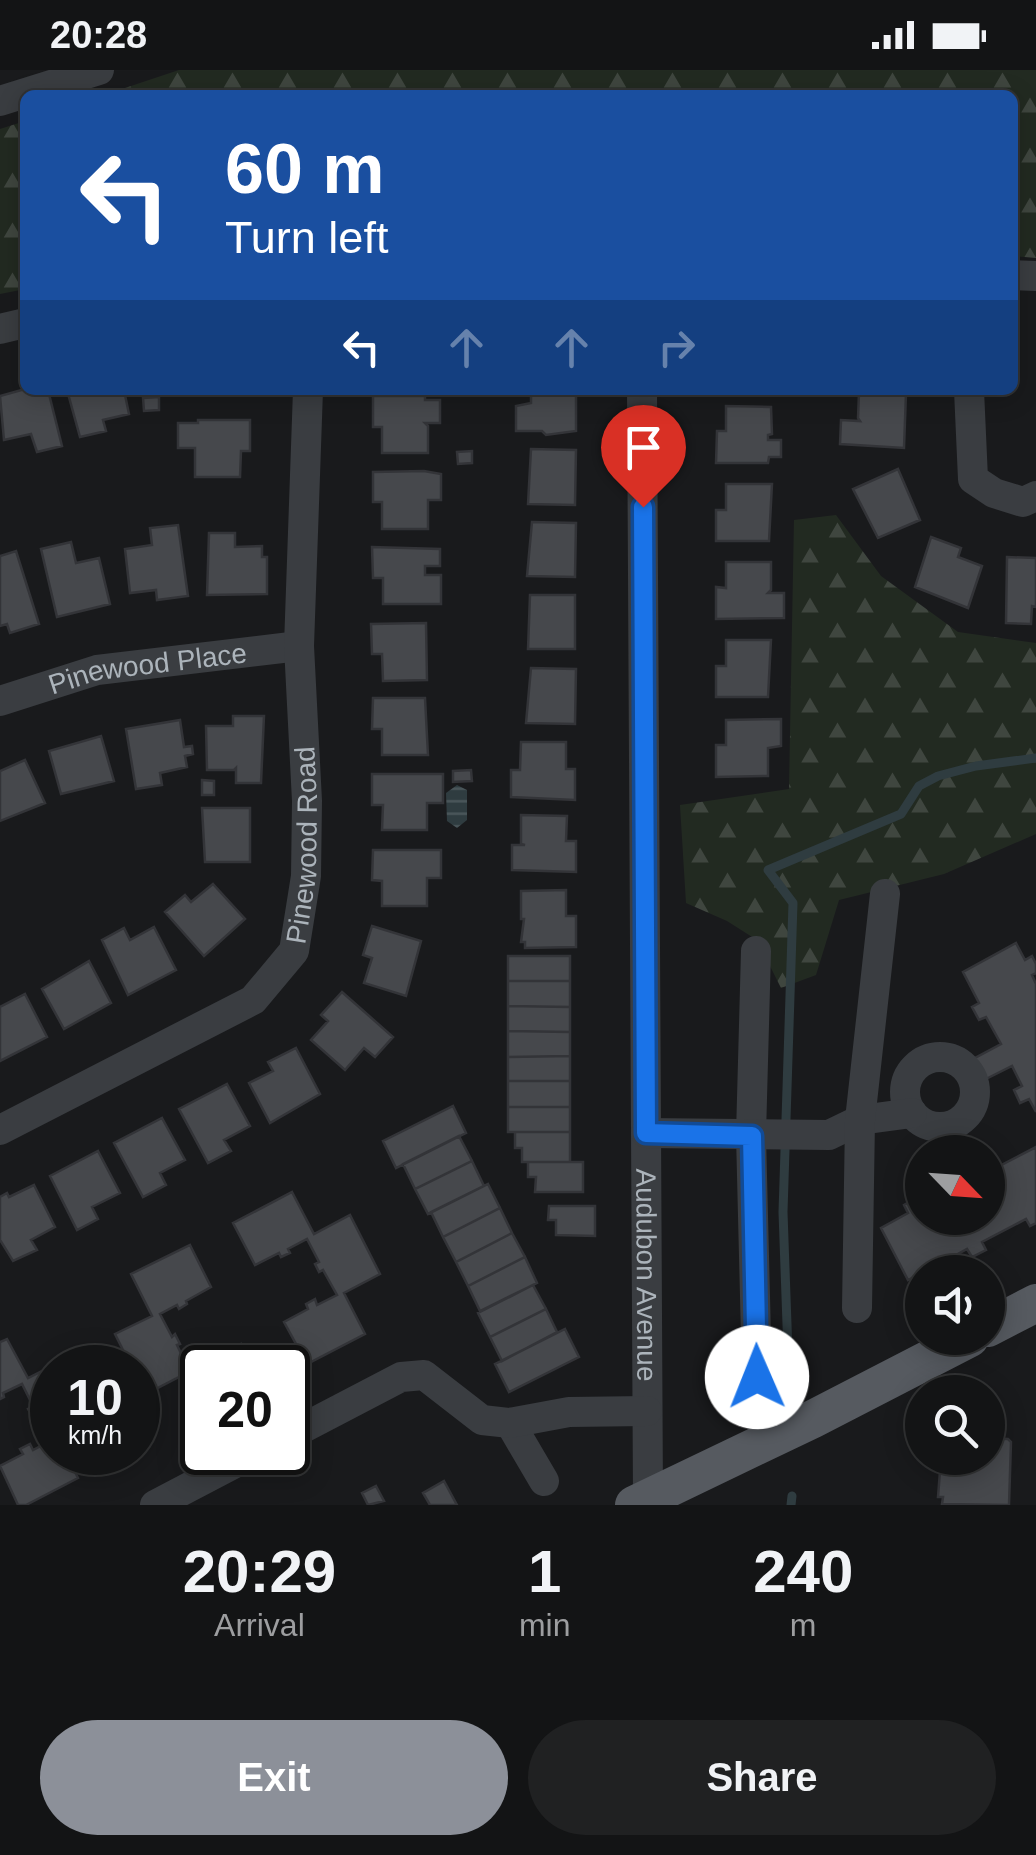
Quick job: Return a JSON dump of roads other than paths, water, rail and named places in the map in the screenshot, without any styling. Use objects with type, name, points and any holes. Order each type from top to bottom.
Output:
[{"type":"main road","points":[[1005,1320],[1036,1305]]},
{"type":"main road","points":[[641,1502],[937,1355]]},
{"type":"street","points":[[8,89],[99,70]]},
{"type":"street","name":"Pinewood Road","points":[[0,1130],[253,1000],[294,951],[306,876],[308,801],[300,646],[308,395]]},
{"type":"street","name":"Audubon Avenue","points":[[641,1502],[647,1411],[642,395]]},
{"type":"street","points":[[969,395],[973,479],[994,493],[1023,502],[1036,496]]},
{"type":"street","name":"Pinewood Place","points":[[0,701],[97,670],[300,646]]},
{"type":"street","points":[[857,1308],[860,1120],[885,894]]},
{"type":"street","points":[[756,951],[757,1377]]},
{"type":"street","points":[[646,1133],[829,1135],[860,1120],[912,1113]]},
{"type":"street","points":[[310,1425],[402,1377],[424,1375],[482,1420],[510,1424],[569,1412],[647,1411]]},
{"type":"street","points":[[510,1424],[544,1481]]},
{"type":"street","points":[[154,1505],[212,1475]]},
{"type":"waterway","points":[[789,1381],[783,1212],[793,903],[768,870],[901,814],[919,786],[938,776],[1036,758]]},
{"type":"waterway","points":[[791,1505],[792,1496]]}]
